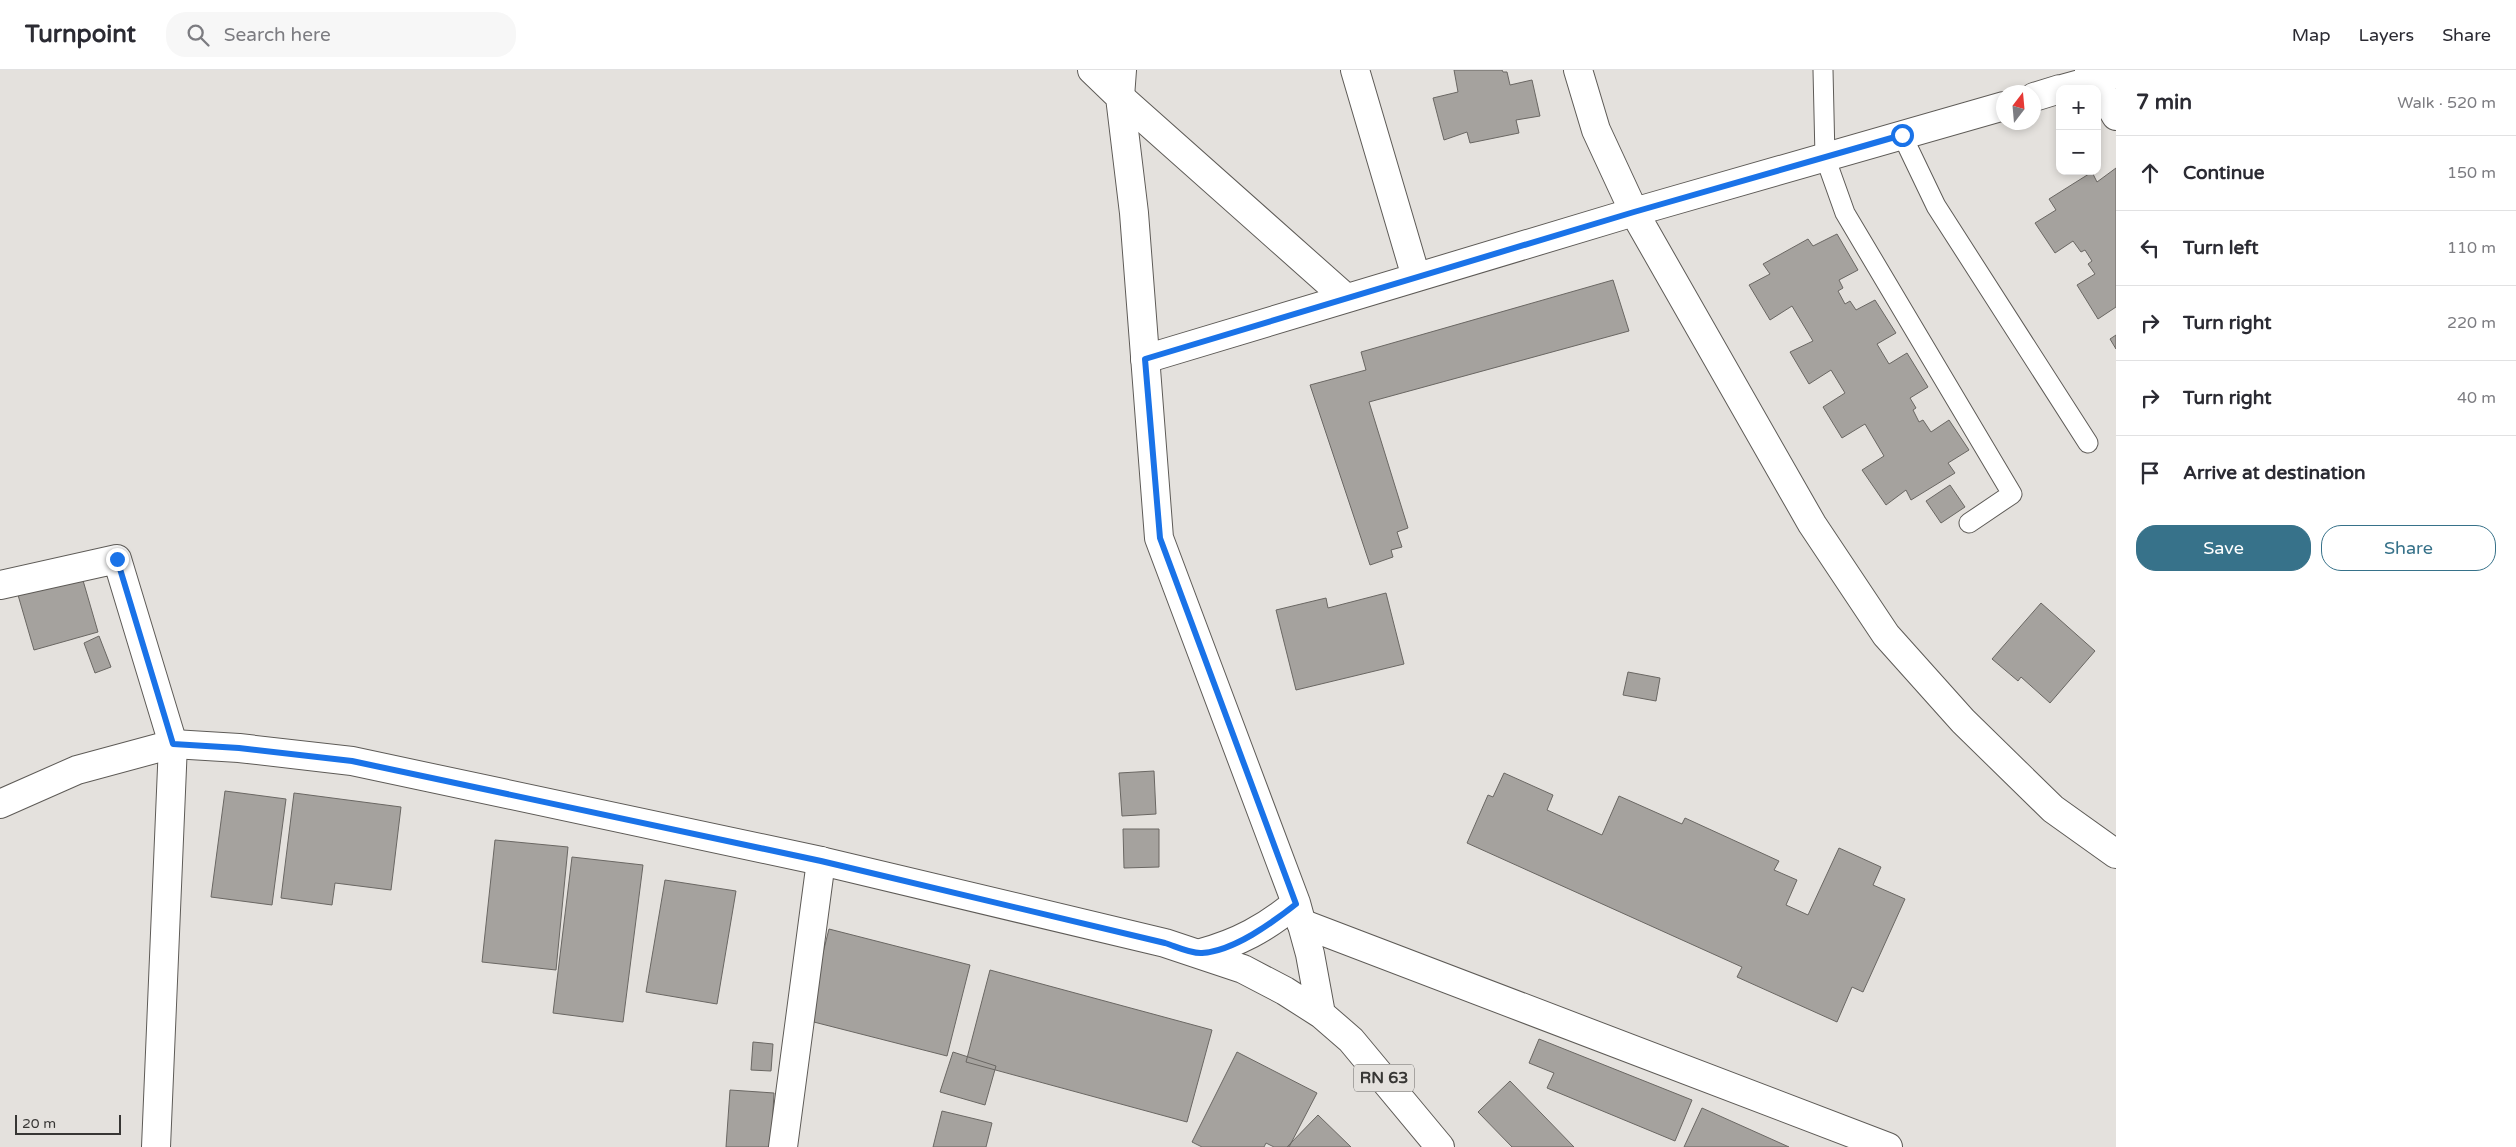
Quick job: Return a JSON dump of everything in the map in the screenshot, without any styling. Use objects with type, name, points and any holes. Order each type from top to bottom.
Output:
[{"type":"street","points":[[1092,70],[1121,83],[1346,298]]},
{"type":"street","points":[[1355,70],[1416,277]]},
{"type":"street","points":[[1578,70],[1596,130],[1634,212],[1812,524],[1886,635],[1962,721],[2054,809],[2116,854]]},
{"type":"street","points":[[2071,85],[2100,74],[2116,116]]},
{"type":"street","points":[[1121,83],[1134,214],[1160,538],[1299,913],[1310,954],[1321,1014]]},
{"type":"street","points":[[2041,95],[2056,90]]},
{"type":"street","points":[[1145,359],[1634,212],[1996,108]]},
{"type":"street","points":[[0,585],[117,559],[173,744],[156,1147]]},
{"type":"street","name":"RN 63","points":[[0,804],[77,770],[173,744],[239,748],[352,761],[821,861],[1146,938],[1201,954],[1243,969],[1321,1014],[1351,1040],[1440,1147]]},
{"type":"street","points":[[783,1147],[821,861]]},
{"type":"street","points":[[1201,954],[1236,942],[1299,913],[1888,1147]]},
{"type":"lane","points":[[1823,70],[1825,158],[1844,213],[2012,494],[1969,523]]},
{"type":"lane","points":[[1902,135],[1936,206],[2088,443]]},
{"type":"building","points":[[1454,70],[1502,70],[1507,72],[1510,85],[1532,80],[1540,116],[1516,120],[1519,133],[1470,143],[1467,132],[1444,140],[1433,98],[1458,92]]},
{"type":"building","points":[[2116,168],[2116,307],[2098,319],[2077,285],[2095,274],[2088,264],[2092,261],[2085,250],[2081,252],[2073,241],[2055,253],[2035,223],[2056,210],[2049,199],[2087,175],[2094,175],[2097,182]]},
{"type":"building","points":[[1837,234],[1858,270],[1839,280],[1843,288],[1838,291],[1845,304],[1850,301],[1856,310],[1875,300],[1896,333],[1877,344],[1889,364],[1907,353],[1928,387],[1910,398],[1916,408],[1913,410],[1919,422],[1923,420],[1931,432],[1949,420],[1969,450],[1948,463],[1955,473],[1911,500],[1906,490],[1886,505],[1862,470],[1884,456],[1865,424],[1842,438],[1823,407],[1845,393],[1831,370],[1809,384],[1790,352],[1813,341],[1792,306],[1770,320],[1749,285],[1770,274],[1763,264],[1808,239],[1813,246]]},
{"type":"building","points":[[1613,280],[1629,331],[1369,402],[1408,528],[1397,532],[1402,547],[1391,550],[1393,557],[1370,565],[1310,385],[1366,370],[1361,352]]},
{"type":"building","points":[[2116,335],[2116,349],[2110,339]]},
{"type":"building","points":[[1950,485],[1965,507],[1941,523],[1926,501]]},
{"type":"building","points":[[82,577],[98,632],[34,650],[18,595]]},
{"type":"building","points":[[1386,593],[1404,664],[1296,690],[1276,610],[1326,598],[1328,608]]},
{"type":"building","points":[[2041,603],[2095,651],[2050,703],[2021,677],[2018,681],[1992,659]]},
{"type":"building","points":[[99,636],[111,667],[95,673],[84,643]]},
{"type":"building","points":[[1628,672],[1660,678],[1656,701],[1623,695]]},
{"type":"building","points":[[1154,771],[1156,814],[1122,816],[1119,773]]},
{"type":"building","points":[[1504,773],[1553,795],[1547,810],[1602,835],[1619,796],[1682,824],[1685,818],[1779,861],[1774,870],[1797,880],[1786,905],[1808,915],[1839,848],[1881,867],[1873,885],[1905,899],[1863,992],[1852,987],[1837,1022],[1737,977],[1742,967],[1467,843],[1488,795],[1493,797]]},
{"type":"building","points":[[225,791],[286,799],[272,905],[211,897]]},
{"type":"building","points":[[294,793],[401,807],[391,890],[335,883],[332,905],[281,898]]},
{"type":"building","points":[[1123,829],[1159,829],[1159,867],[1124,868]]},
{"type":"building","points":[[495,840],[568,847],[556,970],[482,962]]},
{"type":"building","points":[[572,857],[643,865],[623,1022],[553,1013]]},
{"type":"building","points":[[665,880],[736,891],[717,1004],[646,992]]},
{"type":"building","points":[[829,929],[970,965],[947,1056],[806,1020]]},
{"type":"building","points":[[990,970],[1212,1030],[1187,1122],[966,1062]]},
{"type":"building","points":[[1539,1039],[1692,1100],[1675,1141],[1547,1088],[1554,1073],[1529,1063]]},
{"type":"building","points":[[753,1042],[773,1044],[771,1071],[751,1070]]},
{"type":"building","points":[[953,1052],[996,1066],[985,1105],[940,1092]]},
{"type":"building","points":[[1237,1052],[1317,1093],[1289,1147],[1274,1147],[1266,1143],[1264,1147],[1202,1147],[1192,1142]]},
{"type":"building","points":[[1510,1081],[1574,1147],[1512,1147],[1478,1112]]},
{"type":"building","points":[[730,1090],[774,1093],[771,1147],[726,1147]]},
{"type":"building","points":[[1702,1108],[1789,1147],[1684,1147]]},
{"type":"building","points":[[942,1111],[992,1123],[986,1147],[933,1147]]},
{"type":"building","points":[[1318,1115],[1351,1147],[1287,1147]]},
{"type":"route","points":[[117,559],[173,744],[239,748],[352,761],[821,861],[1165,943],[1201,954],[1242,940],[1261,930],[1296,904],[1160,538],[1145,359],[1634,212],[1902,135]]}]
